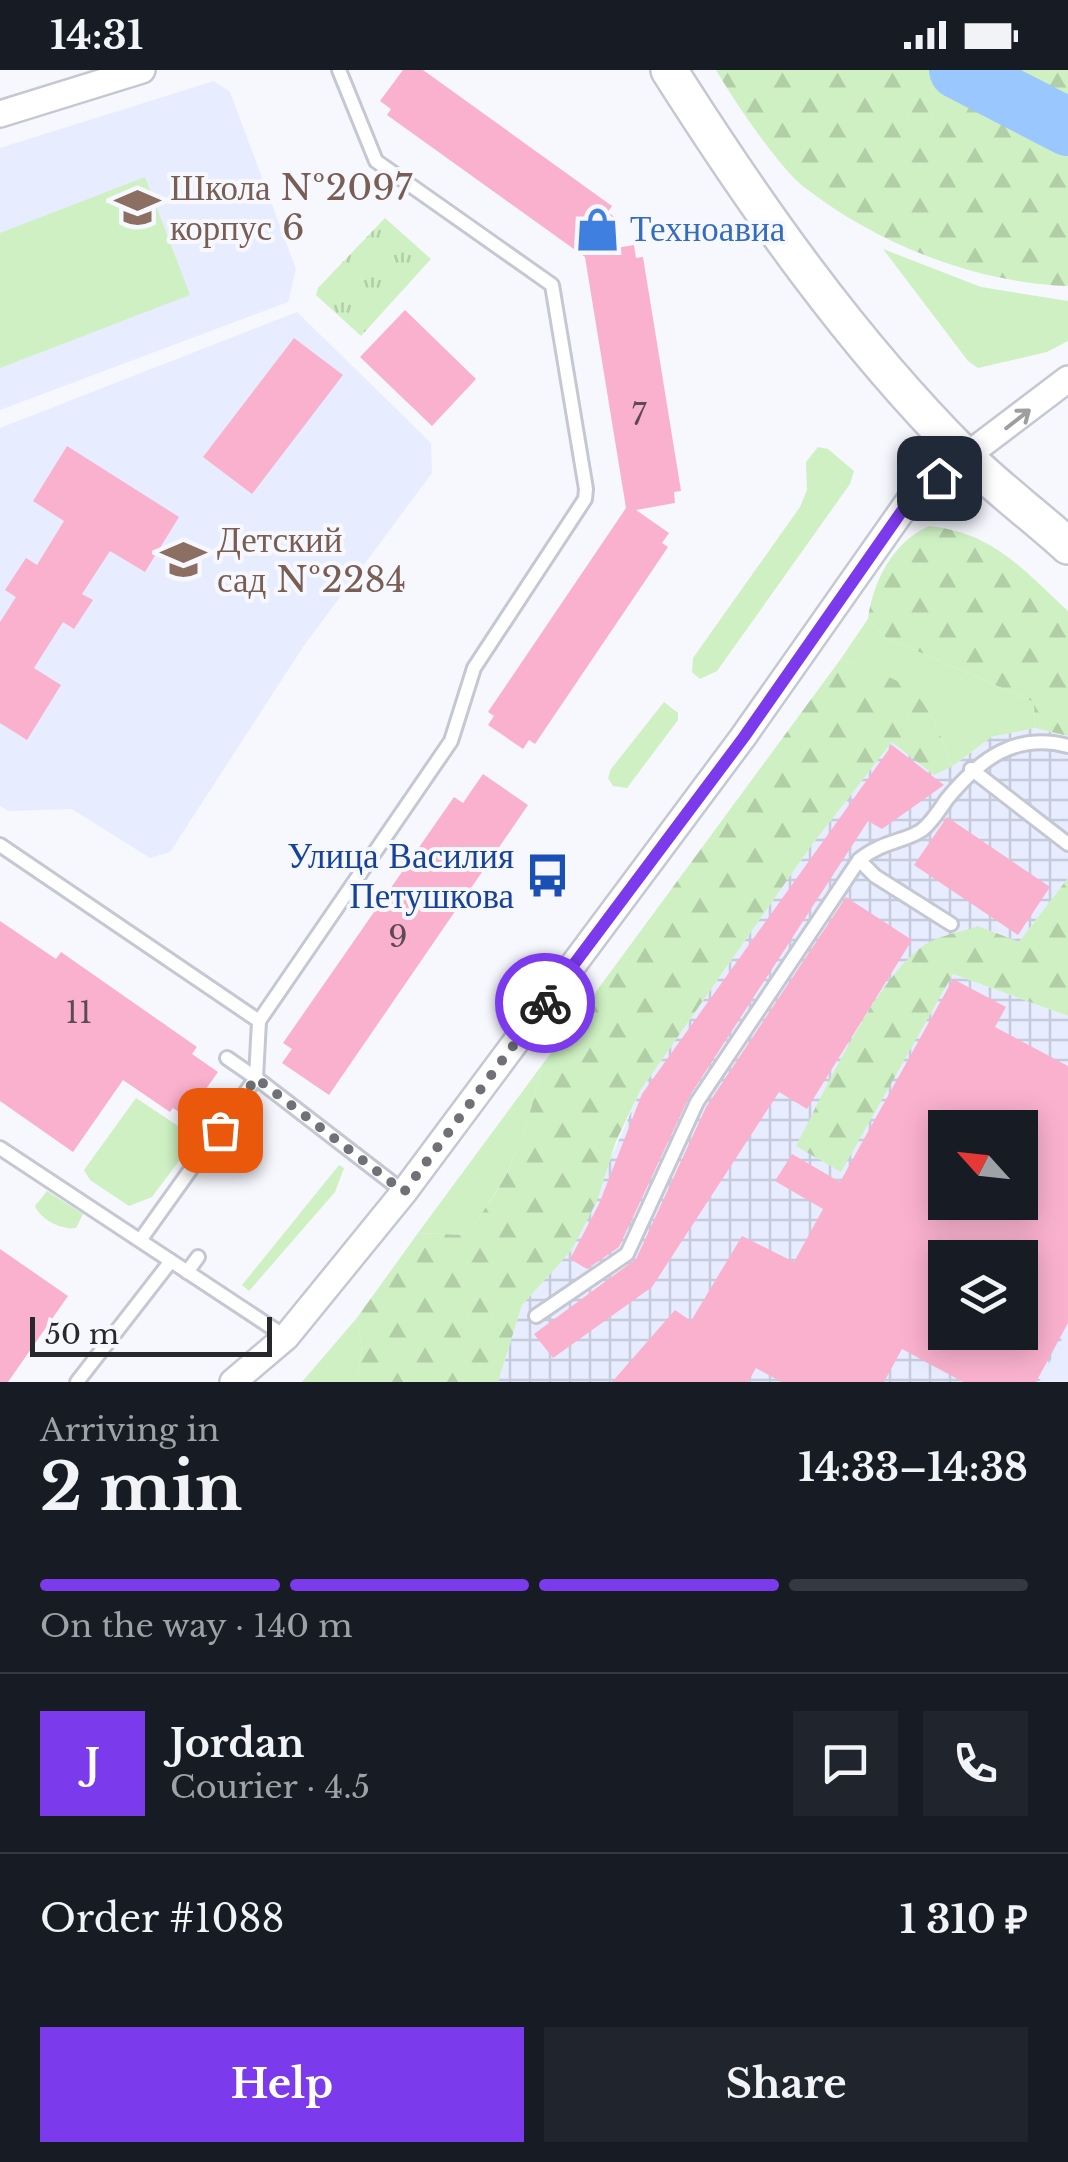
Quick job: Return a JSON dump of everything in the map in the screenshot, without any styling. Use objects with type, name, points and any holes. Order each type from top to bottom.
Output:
[{"type":"main road","points":[[670,70],[777,231],[847,326],[967,457],[1068,546]]},
{"type":"street","points":[[0,114],[142,70]]},
{"type":"street","points":[[233,1382],[286,1337],[404,1192],[744,737],[911,498],[1068,379]]},
{"type":"lane","points":[[140,1238],[256,1078],[259,1021],[451,741],[474,668],[585,499],[552,285],[376,161],[339,70]]},
{"type":"lane","points":[[536,1316],[627,1254],[696,1102],[859,860],[878,845],[921,832],[971,769],[1000,750],[1042,739],[1068,746]]},
{"type":"lane","points":[[971,769],[1068,844]]},
{"type":"lane","points":[[0,846],[259,1021]]},
{"type":"lane","points":[[859,860],[875,876],[951,924]]},
{"type":"lane","points":[[227,1058],[404,1192]]},
{"type":"lane","points":[[0,1148],[286,1337]]},
{"type":"lane","points":[[187,1272],[198,1257]]},
{"type":"lane","points":[[77,1382],[170,1261]]},
{"type":"shaded area","name":"Школа №2097 корпус 6","points":[[214,81],[230,92],[296,269],[288,302],[0,410],[0,148]]},
{"type":"shaded area","name":"Детский сад №2284","points":[[297,312],[431,443],[432,473],[303,647],[170,852],[150,858],[72,809],[8,811],[0,806],[0,428]]},
{"type":"shaded area","points":[[1035,728],[1068,736],[1068,878],[1019,942],[899,970],[850,1043],[953,974],[1068,1016],[1068,1328],[1039,1382],[498,1382],[522,1305],[571,1250],[640,1091],[811,846],[892,742],[953,766],[991,737]]},
{"type":"shaded area","points":[[1068,1328],[1068,1382],[1039,1382]]},
{"type":"green space","points":[[716,70],[1068,70],[1068,286],[963,268],[895,243],[863,226],[794,178]]},
{"type":"green space","points":[[145,177],[190,295],[0,368],[0,233]]},
{"type":"green space","points":[[385,218],[431,259],[361,336],[316,295],[318,288]]},
{"type":"green space","points":[[883,249],[981,287],[1068,301],[1068,341],[1047,352],[978,368],[968,361]]},
{"type":"green space","points":[[818,447],[828,449],[854,471],[850,484],[717,671],[700,679],[692,672],[693,658],[800,507],[807,490],[806,462]]},
{"type":"green space","points":[[929,526],[972,536],[1006,555],[1068,611],[1068,736],[1035,728],[1034,702],[885,637],[868,619],[887,564],[905,542]]},
{"type":"green space","points":[[868,619],[885,637],[1034,702],[1035,728],[991,737],[953,766],[934,721],[915,694],[887,677],[840,660]]},
{"type":"green space","points":[[840,660],[887,676],[915,694],[934,720],[953,766],[934,775],[892,742],[811,846],[640,1091],[616,1141],[597,1201],[571,1251],[522,1305],[498,1382],[352,1382],[358,1376],[362,1344],[356,1319],[418,1233],[465,1235],[481,1215],[515,1155],[542,1065]]},
{"type":"green space","points":[[664,702],[678,713],[678,720],[627,788],[613,786],[608,778],[611,769]]},
{"type":"green space","points":[[1068,878],[1068,1016],[953,974],[841,1172],[796,1146],[853,1037],[907,959],[932,941],[978,926],[1019,942]]},
{"type":"green space","points":[[542,1065],[515,1155],[481,1214],[465,1235],[418,1233]]},
{"type":"green space","points":[[136,1098],[196,1138],[152,1197],[129,1206],[90,1180],[84,1170]]},
{"type":"green space","points":[[339,1165],[344,1168],[335,1192],[249,1291],[242,1285]]},
{"type":"green space","points":[[47,1191],[83,1214],[76,1228],[52,1223],[38,1211],[35,1206]]},
{"type":"green space","points":[[356,1319],[362,1344],[358,1377],[352,1382],[302,1382]]},
{"type":"building","points":[[403,70],[423,70],[612,206],[608,212],[617,219],[593,252],[634,245],[636,258],[643,257],[681,491],[674,492],[675,503],[636,510],[669,533],[662,543],[668,547],[535,744],[529,740],[523,749],[488,725],[494,716],[488,712],[626,508],[585,257],[387,115],[391,109],[380,101]]},
{"type":"building","points":[[405,310],[476,379],[432,426],[360,357]]},
{"type":"building","points":[[294,338],[343,375],[252,494],[203,457]]},
{"type":"building","points":[[67,446],[179,517],[145,572],[110,551],[82,594],[93,600],[74,629],[63,622],[34,668],[61,685],[27,740],[0,723],[0,622],[16,597],[5,590],[26,558],[37,565],[64,521],[33,501]]},
{"type":"building","points":[[892,745],[944,785],[882,829],[868,821],[689,1097],[619,1247],[587,1269],[570,1259],[599,1204],[642,1094]]},
{"type":"building","points":[[483,774],[528,805],[329,1095],[282,1063],[292,1049],[283,1043],[454,797],[463,803]]},
{"type":"building","points":[[947,817],[1050,887],[1018,935],[914,865]]},
{"type":"building","points":[[846,897],[912,940],[807,1109],[779,1092],[652,1287],[553,1358],[534,1334],[636,1259],[706,1107]]},
{"type":"building","points":[[0,921],[56,959],[61,952],[197,1047],[192,1054],[218,1072],[186,1117],[173,1108],[170,1112],[123,1080],[73,1152],[0,1101]]},
{"type":"building","points":[[953,979],[1006,1007],[995,1027],[1068,1066],[1068,1323],[1036,1382],[963,1382],[902,1349],[884,1382],[781,1382],[756,1368],[748,1382],[612,1382],[675,1310],[691,1321],[742,1236],[794,1262],[823,1209],[775,1181],[792,1154],[840,1182]]},
{"type":"building","points":[[0,1249],[68,1296],[8,1382],[0,1382]]},
{"type":"waterway","points":[[958,70],[1068,127]]},
{"type":"way so far","points":[[220,1130],[256,1078],[404,1192],[545,1003]]},
{"type":"place","name":"Школа №2097 корпус 6","points":[[137,208]]},
{"type":"place","name":"Техноавиа","points":[[597,229]]},
{"type":"place","name":"Детский сад №2284","points":[[184,560]]},
{"type":"place","name":"Улица Василия Петушкова","points":[[547,876]]},
{"type":"route","points":[[545,1003],[744,737],[911,498],[939,478]]}]
